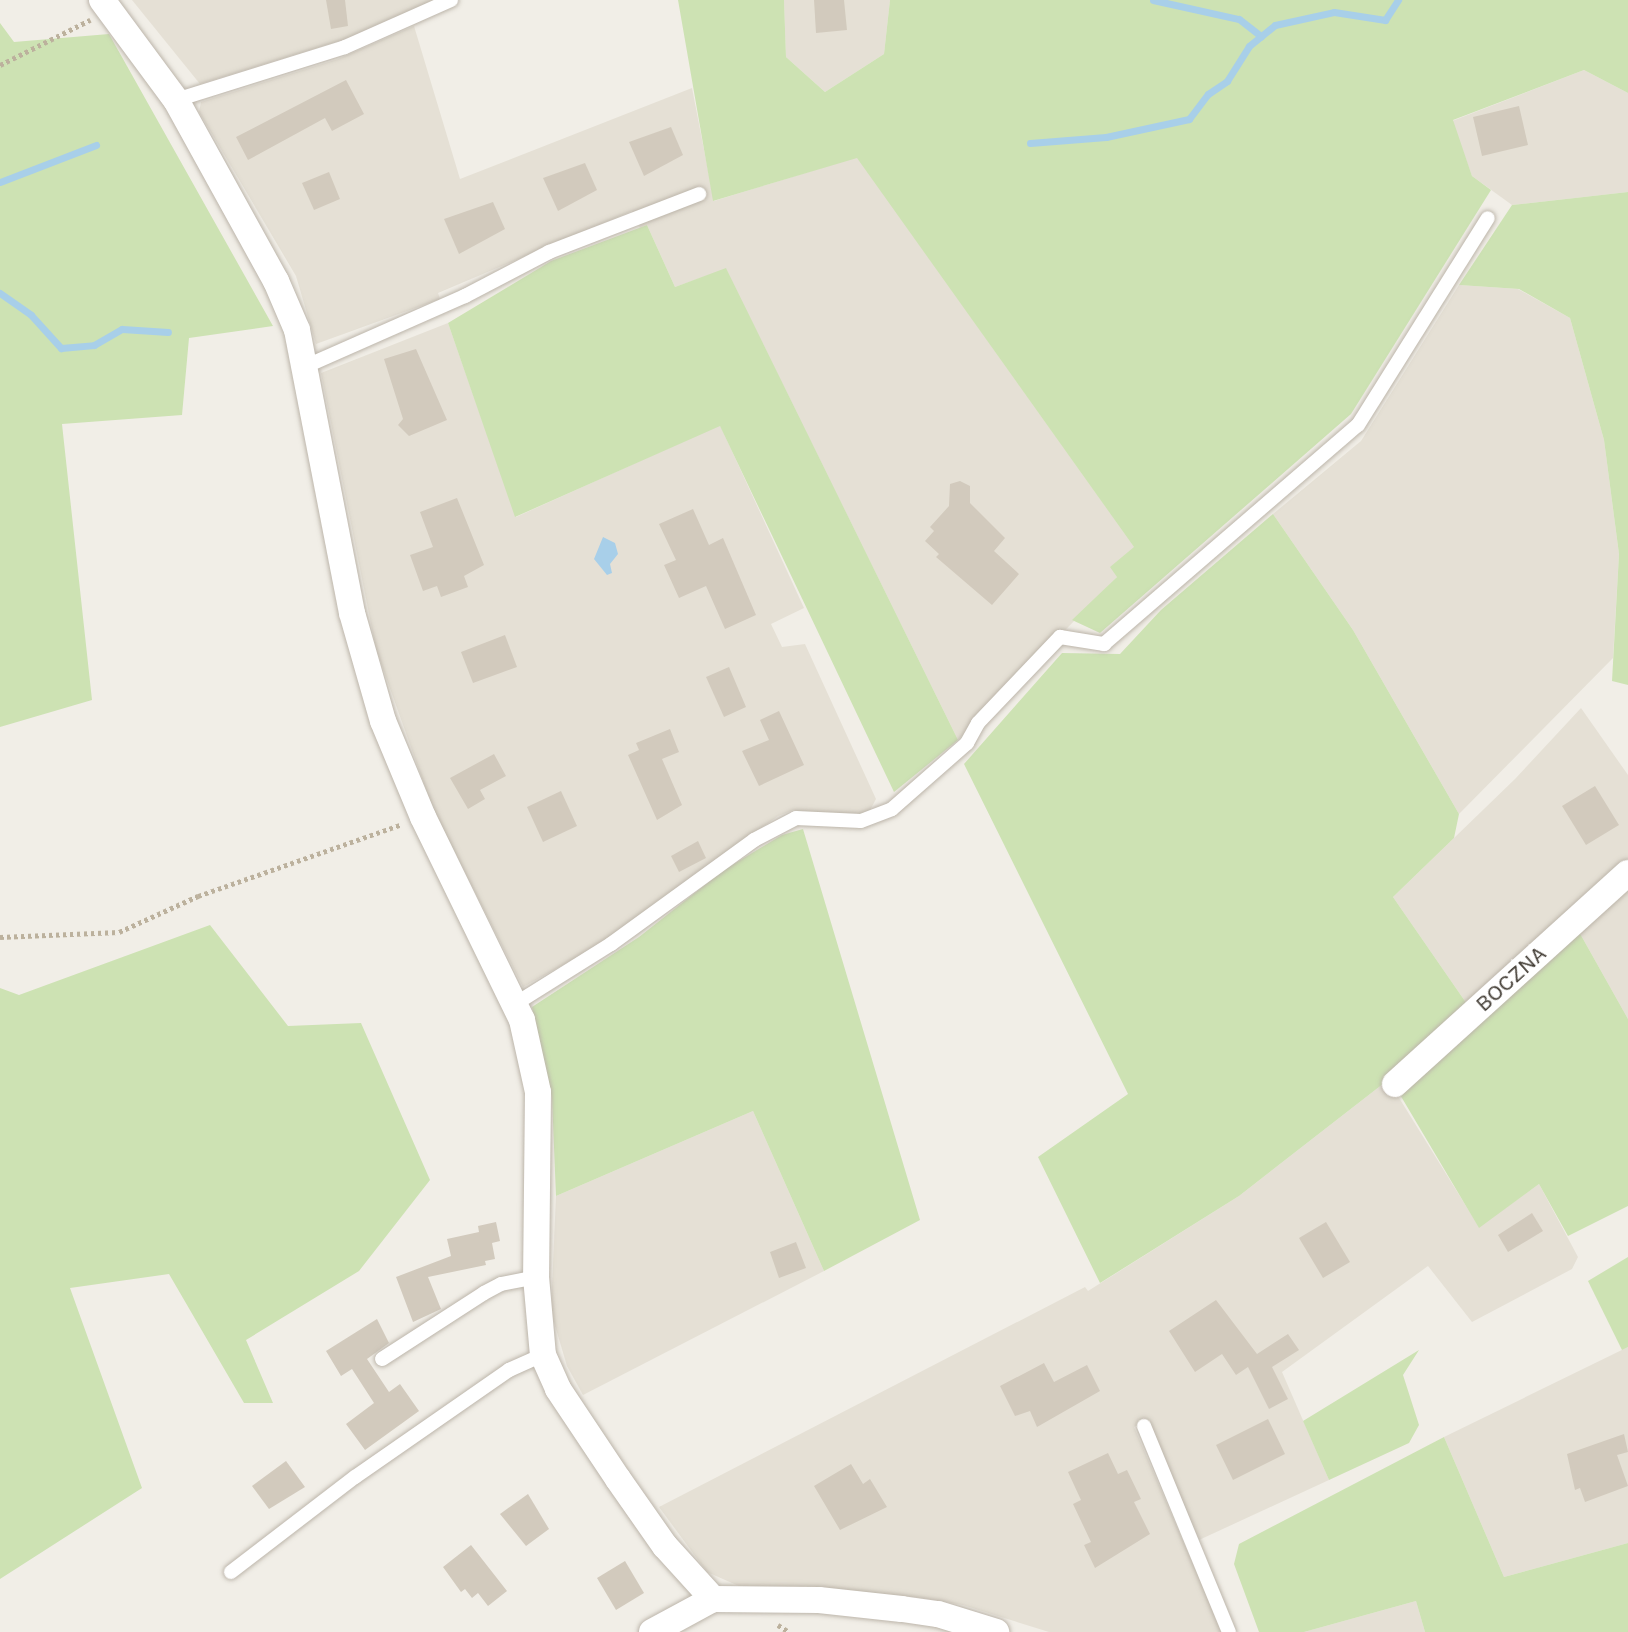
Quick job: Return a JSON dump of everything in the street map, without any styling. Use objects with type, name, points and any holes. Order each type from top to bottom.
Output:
[{"type":"street","points":[[106,4],[176,100],[276,281],[297,330],[352,613],[383,721],[423,817],[516,1004],[538,1092],[536,1277],[543,1355],[558,1389],[618,1479],[665,1546],[713,1599]]},
{"type":"street","name":"BOCZNA","points":[[1395,1084],[1628,873]]},
{"type":"street","points":[[652,1632],[713,1599],[819,1600],[902,1609],[939,1614],[996,1632]]},
{"type":"lane","points":[[176,100],[345,47],[451,0]]},
{"type":"lane","points":[[304,367],[465,296],[549,252],[699,194]]},
{"type":"lane","points":[[516,1004],[611,944],[765,834],[796,818],[861,821],[892,809],[967,743],[978,723],[1060,637],[1104,644],[1358,425],[1488,218]]},
{"type":"lane","points":[[382,1359],[484,1293],[501,1284],[536,1277]]},
{"type":"lane","points":[[231,1572],[355,1477],[509,1370],[543,1355]]},
{"type":"lane","points":[[1144,1426],[1229,1632]]},
{"type":"path","points":[[0,65],[106,4]]},
{"type":"path","points":[[0,937],[119,932],[198,896],[423,817]]},
{"type":"shaded area","points":[[132,0],[434,0],[368,32],[200,84]]},
{"type":"shaded area","points":[[784,0],[890,0],[884,54],[825,92],[786,57]]},
{"type":"shaded area","points":[[414,26],[460,179],[692,88],[714,201],[857,157],[1135,548],[1117,577],[958,740],[726,269],[675,287],[647,225],[640,228],[632,211],[438,293],[440,299],[316,344],[296,276],[199,112],[201,102],[338,59]]},
{"type":"shaded area","points":[[1584,70],[1628,93],[1628,192],[1512,205],[1472,176],[1452,121]]},
{"type":"shaded area","points":[[1459,285],[1518,289],[1570,318],[1604,440],[1619,554],[1613,658],[1459,814],[1353,630],[1273,514],[1361,441]]},
{"type":"shaded area","points":[[448,323],[516,517],[720,425],[804,608],[771,624],[782,647],[805,644],[876,799],[869,812],[846,817],[793,810],[778,816],[592,949],[523,987],[433,809],[376,649],[321,373]]},
{"type":"shaded area","points":[[1581,708],[1628,775],[1628,861],[1469,1007],[1393,897],[1515,779]]},
{"type":"shaded area","points":[[1628,882],[1628,1019],[1578,930]]},
{"type":"shaded area","points":[[1388,1080],[1479,1227],[1539,1184],[1578,1257],[1572,1269],[1472,1322],[1428,1266],[1282,1372],[1329,1480],[1199,1540],[1147,1421],[1134,1427],[1222,1632],[1049,1632],[963,1605],[916,1597],[739,1586],[707,1572],[659,1507],[1085,1287],[1088,1291],[1239,1196]]},
{"type":"shaded area","points":[[753,1111],[824,1271],[583,1395],[567,1366],[551,1312],[556,1196]]},
{"type":"shaded area","points":[[1628,1347],[1628,1543],[1504,1577],[1444,1437]]},
{"type":"shaded area","points":[[1416,1601],[1425,1632],[1304,1632]]},
{"type":"green space","points":[[678,0],[784,0],[786,57],[825,92],[884,54],[890,0],[1628,0],[1628,93],[1584,70],[1453,120],[1472,176],[1491,190],[1351,414],[1100,633],[1072,620],[1117,577],[1110,567],[1134,547],[857,158],[713,201]]},
{"type":"green space","points":[[0,23],[14,42],[109,34],[273,326],[189,338],[182,415],[62,424],[92,700],[0,727]]},
{"type":"green space","points":[[1628,192],[1628,685],[1612,681],[1619,554],[1604,440],[1570,318],[1519,289],[1459,285],[1512,205]]},
{"type":"green space","points":[[647,225],[675,287],[726,268],[958,740],[894,792],[720,426],[515,517],[448,323],[551,261]]},
{"type":"green space","points":[[1273,514],[1353,630],[1459,814],[1454,838],[1393,897],[1469,1007],[1388,1080],[1239,1196],[1100,1283],[1038,1157],[1128,1094],[964,764],[1062,653],[1120,654],[1161,610]]},
{"type":"green space","points":[[803,829],[920,1220],[824,1271],[753,1111],[556,1196],[552,1098],[532,1007],[639,937],[724,870],[782,835]]},
{"type":"green space","points":[[210,925],[288,1026],[361,1023],[430,1180],[359,1271],[246,1340],[273,1403],[244,1403],[169,1274],[70,1288],[142,1488],[0,1579],[0,988],[19,995]]},
{"type":"green space","points":[[1578,930],[1628,1019],[1628,1206],[1568,1236],[1539,1184],[1479,1228],[1399,1093]]},
{"type":"green space","points":[[1628,1257],[1628,1347],[1622,1350],[1588,1281]]},
{"type":"green space","points":[[1419,1350],[1403,1375],[1419,1425],[1409,1443],[1329,1480],[1303,1421]]},
{"type":"green space","points":[[1444,1437],[1504,1577],[1628,1543],[1628,1632],[1425,1632],[1416,1601],[1304,1632],[1259,1632],[1234,1564],[1239,1544]]},
{"type":"water","points":[[603,537],[615,543],[618,554],[610,564],[612,573],[607,575],[594,559]]},
{"type":"building","points":[[326,0],[345,0],[348,26],[331,29]]},
{"type":"building","points":[[814,0],[844,0],[847,30],[816,33]]},
{"type":"building","points":[[346,80],[364,114],[332,131],[325,118],[248,160],[236,137]]},
{"type":"building","points":[[1519,106],[1528,145],[1482,156],[1473,117]]},
{"type":"building","points":[[671,127],[683,155],[644,176],[629,142]]},
{"type":"building","points":[[585,163],[597,190],[558,211],[543,178]]},
{"type":"building","points":[[329,172],[340,199],[314,210],[302,183]]},
{"type":"building","points":[[493,202],[505,229],[459,254],[444,219]]},
{"type":"building","points":[[416,349],[447,420],[409,436],[398,425],[403,419],[384,359]]},
{"type":"building","points":[[960,481],[970,486],[970,503],[1005,538],[994,551],[1019,574],[992,605],[936,557],[939,554],[925,541],[934,531],[930,527],[949,506],[950,484]]},
{"type":"building","points":[[457,498],[484,565],[464,576],[468,587],[441,597],[437,586],[423,591],[410,555],[433,547],[420,512]]},
{"type":"building","points":[[693,509],[709,545],[723,538],[756,615],[725,629],[706,586],[679,598],[664,565],[676,560],[659,524]]},
{"type":"building","points":[[505,635],[517,667],[473,683],[461,652]]},
{"type":"building","points":[[729,667],[746,707],[724,717],[706,677]]},
{"type":"building","points":[[779,711],[804,765],[759,786],[742,751],[769,740],[760,720]]},
{"type":"building","points":[[670,729],[679,752],[662,759],[682,805],[657,820],[628,755],[639,750],[636,743]]},
{"type":"building","points":[[494,754],[506,776],[480,790],[485,799],[468,809],[450,778]]},
{"type":"building","points":[[1595,786],[1619,825],[1586,845],[1562,806]]},
{"type":"building","points":[[561,791],[577,826],[543,842],[527,807]]},
{"type":"building","points":[[698,841],[706,858],[679,872],[671,856]]},
{"type":"building","points":[[1532,1213],[1543,1231],[1508,1252],[1498,1235]]},
{"type":"building","points":[[496,1222],[500,1241],[492,1243],[495,1259],[485,1261],[486,1265],[428,1277],[441,1309],[413,1322],[396,1277],[451,1256],[447,1239],[479,1232],[478,1226]]},
{"type":"building","points":[[1326,1222],[1350,1262],[1323,1278],[1299,1238]]},
{"type":"building","points":[[796,1242],[806,1268],[779,1278],[770,1252]]},
{"type":"building","points":[[1216,1300],[1257,1354],[1288,1334],[1299,1350],[1272,1367],[1288,1399],[1269,1409],[1248,1367],[1236,1375],[1222,1354],[1195,1372],[1169,1331]]},
{"type":"building","points":[[377,1319],[389,1343],[367,1359],[389,1392],[400,1384],[419,1411],[365,1450],[346,1424],[374,1403],[352,1369],[341,1376],[326,1351]]},
{"type":"building","points":[[1044,1363],[1054,1382],[1087,1365],[1100,1391],[1037,1427],[1030,1411],[1015,1416],[1000,1386]]},
{"type":"building","points":[[1268,1419],[1285,1454],[1233,1480],[1216,1445]]},
{"type":"building","points":[[1624,1434],[1628,1452],[1617,1455],[1628,1486],[1585,1502],[1580,1488],[1575,1490],[1567,1454]]},
{"type":"building","points":[[1108,1453],[1118,1474],[1127,1470],[1141,1499],[1134,1502],[1150,1534],[1095,1568],[1084,1545],[1091,1542],[1073,1504],[1081,1500],[1068,1472]]},
{"type":"building","points":[[286,1461],[305,1487],[269,1509],[252,1486]]},
{"type":"building","points":[[851,1464],[863,1484],[870,1479],[887,1507],[840,1530],[814,1486]]},
{"type":"building","points":[[528,1494],[549,1529],[526,1546],[500,1514]]},
{"type":"building","points":[[471,1545],[507,1591],[488,1606],[478,1593],[472,1598],[465,1589],[461,1592],[443,1567]]},
{"type":"building","points":[[625,1561],[644,1593],[616,1610],[597,1578]]},
{"type":"waterway","points":[[1153,0],[1239,19],[1261,36]]},
{"type":"waterway","points":[[1030,143],[1106,137],[1189,119],[1208,94],[1227,81],[1249,46],[1275,25],[1334,12],[1385,20],[1398,0]]},
{"type":"waterway","points":[[0,182],[96,145]]},
{"type":"waterway","points":[[0,293],[31,315],[61,348],[94,345],[122,329],[168,332]]}]
